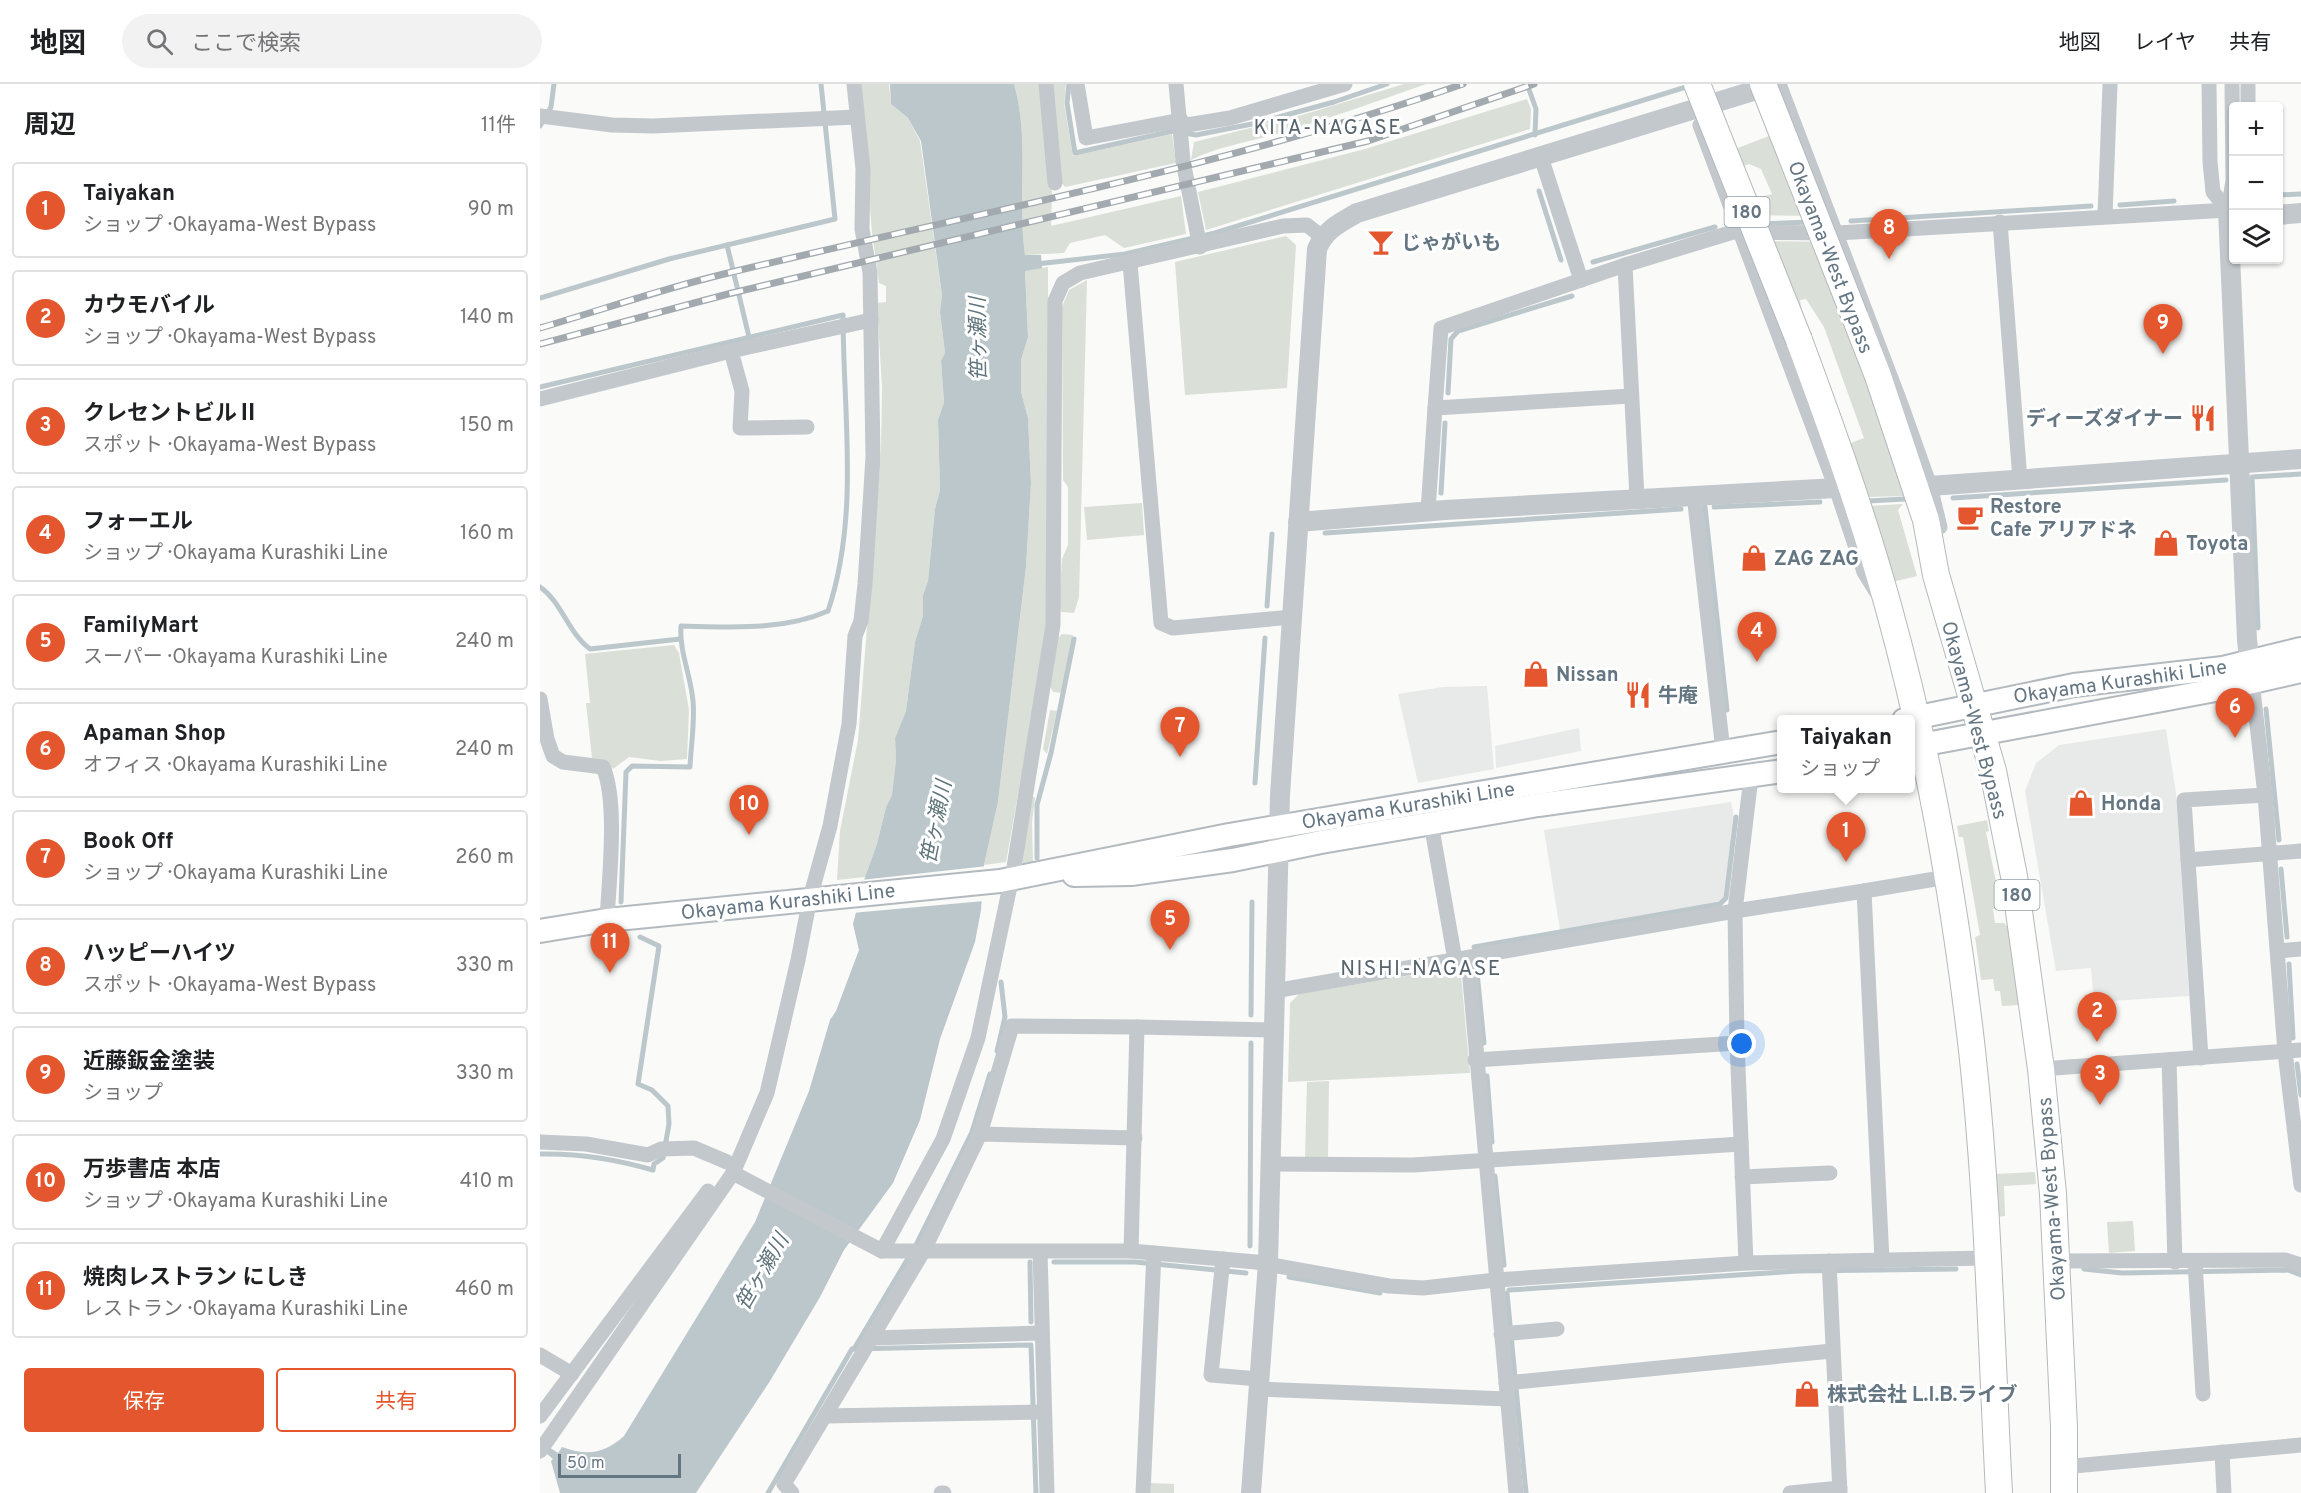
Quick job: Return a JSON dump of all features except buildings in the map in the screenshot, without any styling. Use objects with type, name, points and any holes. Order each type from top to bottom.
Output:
[{"type":"highway","name":"180","points":[[1697,84],[1799,340],[1845,466],[1889,610],[1909,715]]},
{"type":"highway","name":"Okayama-West Bypass","points":[[1763,84],[1855,317],[1912,475],[1926,520],[1936,574],[1993,771],[2014,876],[2041,1069],[2056,1261],[2064,1493]]},
{"type":"highway","name":"180","points":[[1916,746],[1947,877],[1971,1046],[1987,1258],[1999,1493]]},
{"type":"main road","name":"Okayama Kurashiki Line","points":[[1916,746],[2251,671],[2301,649]]},
{"type":"main road","name":"Okayama Kurashiki Line","points":[[1915,717],[2083,684],[2223,668],[2251,671],[2301,671]]},
{"type":"main road","name":"Okayama Kurashiki Line","points":[[540,931],[607,920],[1005,880],[1278,826],[1777,743]]},
{"type":"main road","name":"Okayama Kurashiki Line","points":[[1036,874],[1131,874],[1233,860],[1277,850],[1538,805],[1777,772]]},
{"type":"street","points":[[542,1448],[733,1170],[767,1093],[814,898],[844,757],[855,636],[861,621],[865,584],[873,457],[870,273],[862,229],[863,169],[854,84]]},
{"type":"street","points":[[1046,84],[1055,183]]},
{"type":"street","points":[[1077,84],[1086,138],[1181,128],[1241,115],[1345,84]]},
{"type":"street","points":[[1176,84],[1183,161],[1199,241]]},
{"type":"street","points":[[1251,1493],[1268,1263],[1278,826],[1314,264],[1322,237],[1335,225],[1357,213],[1778,84],[1837,232],[1930,486],[1941,531],[1936,574]]},
{"type":"street","points":[[2105,216],[2110,84]]},
{"type":"street","points":[[2209,84],[2210,162],[2213,192],[2229,205]]},
{"type":"street","points":[[2232,84],[2233,156]]},
{"type":"street","points":[[2248,84],[2248,102]]},
{"type":"street","points":[[1694,110],[1836,488],[1864,572],[1889,610]]},
{"type":"street","points":[[544,117],[612,125],[653,126],[857,117]]},
{"type":"street","points":[[1541,157],[1581,280]]},
{"type":"street","points":[[1428,511],[1441,328],[1625,265],[1741,232],[1837,232],[2229,208]]},
{"type":"street","points":[[2232,210],[2239,463],[2251,671],[2271,855],[2285,1052],[2299,1153],[2301,1185]]},
{"type":"street","points":[[2283,215],[2301,213]]},
{"type":"street","points":[[2000,222],[2020,480]]},
{"type":"street","points":[[878,1250],[943,1139],[978,1038],[1005,880],[1043,701],[1053,625],[1055,301],[1063,283],[1080,273],[1130,263],[1199,241],[1283,226],[1307,225],[1322,237]]},
{"type":"street","points":[[1130,263],[1161,623],[1173,628],[1292,617]]},
{"type":"street","points":[[1625,265],[1637,498]]},
{"type":"street","points":[[540,399],[731,351],[871,321]]},
{"type":"street","points":[[731,351],[742,391],[740,428],[807,427]]},
{"type":"street","points":[[1435,408],[1631,396]]},
{"type":"street","points":[[1930,486],[2301,459]]},
{"type":"street","points":[[1298,522],[1428,511],[1836,488]]},
{"type":"street","points":[[1694,495],[1723,751]]},
{"type":"street","points":[[540,699],[547,739],[553,756],[563,762],[603,766],[607,776],[610,811],[607,920]]},
{"type":"street","points":[[1746,1263],[1737,1043],[1735,911],[1751,777]]},
{"type":"street","points":[[2201,1058],[2184,800],[2265,795]]},
{"type":"street","points":[[1431,823],[1462,959],[1475,1060],[1496,1280],[1507,1333],[1516,1493]]},
{"type":"street","points":[[2188,860],[2301,851]]},
{"type":"street","points":[[1274,991],[1735,911],[1947,877]]},
{"type":"street","points":[[1863,891],[1882,1260]]},
{"type":"street","points":[[2278,951],[2301,949]]},
{"type":"street","points":[[792,1493],[784,1484],[867,1345],[980,1134],[1012,1026],[1273,1030]]},
{"type":"street","points":[[1131,1251],[1137,1027]]},
{"type":"street","points":[[1475,1060],[1737,1043]]},
{"type":"street","points":[[2041,1069],[2301,1050]]},
{"type":"street","points":[[2169,1060],[2175,1262]]},
{"type":"street","points":[[980,1134],[1135,1138]]},
{"type":"street","points":[[540,1142],[586,1144],[648,1155],[665,1150],[694,1148],[878,1250],[1131,1251],[1154,1260],[1223,1266],[1268,1263],[1389,1286],[1423,1288],[1496,1280],[1746,1263],[1829,1267],[1882,1260],[1987,1258]]},
{"type":"street","points":[[1270,1164],[1413,1165],[1741,1144]]},
{"type":"street","points":[[540,1416],[733,1170]]},
{"type":"street","points":[[1742,1177],[1830,1173]]},
{"type":"street","points":[[1040,1252],[1042,1333],[1037,1413],[1047,1493]]},
{"type":"street","points":[[1143,1493],[1154,1260]]},
{"type":"street","points":[[2056,1261],[2175,1262],[2195,1268],[2285,1260],[2301,1265]]},
{"type":"street","points":[[1223,1266],[1211,1375],[1259,1384],[1511,1387],[1832,1351]]},
{"type":"street","points":[[1790,1493],[1840,1490],[1829,1267]]},
{"type":"street","points":[[2195,1268],[2203,1394]]},
{"type":"street","points":[[1507,1333],[1557,1329]]},
{"type":"street","points":[[867,1345],[1042,1333]]},
{"type":"street","points":[[540,1355],[572,1374]]},
{"type":"street","points":[[825,1416],[1037,1413]]},
{"type":"street","points":[[2063,1467],[2301,1445]]},
{"type":"street","points":[[2222,1452],[2224,1493]]},
{"type":"shaded area","points":[[860,84],[889,84],[891,104],[908,118],[920,141],[942,295],[940,312],[945,353],[941,362],[944,404],[938,420],[940,490],[935,509],[928,581],[923,595],[923,616],[915,642],[906,711],[895,738],[896,759],[892,795],[886,807],[877,844],[865,877],[837,880],[840,831],[858,740],[881,453],[882,388],[877,303],[886,302],[886,286],[879,283],[872,233]]},
{"type":"shaded area","points":[[1014,84],[1042,84],[1052,192],[1051,226],[1181,196],[1186,234],[1124,248],[1105,235],[1070,243],[1064,253],[1025,255],[1021,127]]},
{"type":"shaded area","points":[[1049,84],[1066,84],[1064,104],[1073,156],[1172,134],[1176,163],[1065,187],[1058,178]]},
{"type":"shaded area","points":[[1404,84],[1426,84],[1350,111],[1273,135],[1221,148],[1191,160],[1194,142],[1302,115]]},
{"type":"shaded area","points":[[1527,99],[1531,109],[1530,129],[1206,230],[1198,192],[1365,149]]},
{"type":"shaded area","points":[[1787,129],[1824,216],[1739,215],[1735,204],[1772,194],[1761,169],[1749,164],[1743,166],[1717,156]]},
{"type":"shaded area","points":[[1286,236],[1296,245],[1287,388],[1185,395],[1175,262]]},
{"type":"shaded area","points":[[1751,241],[1833,242],[1901,475],[1904,496],[1867,497],[1846,445],[1864,438],[1824,327],[1806,299],[1800,300],[1806,333]]},
{"type":"shaded area","points":[[1048,267],[1048,625],[1006,862],[984,865],[998,802],[1026,567],[1031,483],[1028,418],[1021,392],[1021,360],[1028,337],[1025,270]]},
{"type":"shaded area","points":[[1087,280],[1079,597],[1074,613],[1061,612],[1059,605],[1062,559],[1068,545],[1068,487],[1063,480],[1062,307],[1069,290]]},
{"type":"shaded area","points":[[1142,503],[1144,535],[1087,540],[1084,507]]},
{"type":"shaded area","points":[[1903,504],[1898,510],[1917,576],[1892,582],[1869,506]]},
{"type":"shaded area","points":[[1062,634],[1073,635],[1062,693],[1053,692],[1050,686],[1057,639]]},
{"type":"shaded area","points":[[674,645],[679,653],[689,710],[687,759],[661,761],[629,757],[613,769],[603,760],[592,758],[586,703],[590,703],[585,654]]},
{"type":"shaded area","points":[[1487,686],[1494,769],[1418,783],[1398,694],[1443,687]]},
{"type":"shaded area","points":[[1050,710],[1057,711],[1047,754],[1043,749]]},
{"type":"shaded area","points":[[1579,728],[1581,751],[1496,768],[1495,746]]},
{"type":"shaded area","points":[[2166,729],[2176,793],[2189,996],[2094,1002],[2091,968],[2056,971],[2025,791],[2036,763],[2059,745]]},
{"type":"shaded area","points":[[1032,796],[1035,798],[1032,822],[1033,862],[1023,863],[1021,856]]},
{"type":"shaded area","points":[[1731,802],[1734,818],[1724,896],[1720,903],[1560,930],[1544,830]]},
{"type":"shaded area","points":[[1987,820],[1989,831],[1986,832],[2001,907],[1993,909],[1995,923],[2004,923],[2008,927],[2021,1005],[2002,1006],[2000,991],[1995,991],[1993,979],[1981,980],[1975,937],[1980,935],[1963,837],[1959,837],[1957,826]]},
{"type":"shaded area","points":[[1454,968],[1461,975],[1470,1073],[1288,1082],[1290,1003],[1299,994]]},
{"type":"shaded area","points":[[1329,1081],[1328,1158],[1305,1158],[1307,1082]]},
{"type":"shaded area","points":[[2035,1172],[2036,1184],[2004,1186],[2005,1216],[1998,1217],[1996,1174]]},
{"type":"shaded area","points":[[2133,1221],[2135,1251],[2109,1253],[2107,1222]]},
{"type":"shaded area","points":[[1150,1483],[1174,1484],[1174,1493],[1150,1493]]},
{"type":"water","name":"笹ヶ瀬川","points":[[890,84],[1014,84],[1021,126],[1025,255],[1041,255],[1042,268],[1025,271],[1028,337],[1021,360],[1021,392],[1028,418],[1031,483],[1026,567],[998,802],[984,865],[981,910],[975,942],[940,1039],[920,1120],[893,1183],[844,1250],[820,1297],[770,1381],[696,1493],[560,1493],[551,1461],[553,1459],[540,1448],[540,1441],[558,1453],[562,1447],[579,1452],[595,1452],[609,1447],[624,1436],[755,1222],[809,1091],[830,1020],[836,1011],[859,950],[853,924],[886,807],[892,795],[896,759],[895,738],[906,711],[915,642],[923,616],[923,595],[928,581],[935,509],[940,490],[938,420],[944,403],[941,361],[945,353],[940,312],[942,295],[921,141],[908,118],[891,104]]},
{"type":"pier","points":[[987,866],[984,901],[852,913],[861,880]]},
{"type":"waterway","points":[[540,126],[551,107],[554,84]]},
{"type":"waterway","points":[[540,298],[669,259],[835,219],[821,84]]},
{"type":"waterway","points":[[1069,84],[1067,103],[1075,153],[1173,131],[1196,135],[1257,123],[1334,102],[1387,84]]},
{"type":"waterway","points":[[1527,84],[1536,109],[1535,135]]},
{"type":"waterway","points":[[1037,264],[1125,254],[1215,233],[1689,86]]},
{"type":"waterway","points":[[1539,191],[1561,260]]},
{"type":"waterway","points":[[2283,195],[2301,194]]},
{"type":"waterway","points":[[2120,205],[2174,201]]},
{"type":"waterway","points":[[1851,221],[2091,206]]},
{"type":"waterway","points":[[1762,224],[1810,222]]},
{"type":"waterway","points":[[1593,262],[1715,227]]},
{"type":"waterway","points":[[727,245],[749,337]]},
{"type":"waterway","points":[[1448,393],[1451,339],[1458,331],[1572,296]]},
{"type":"waterway","points":[[540,387],[843,315],[847,501],[838,575],[828,611],[775,625],[681,626],[682,645],[693,701],[690,767],[632,766],[626,772],[621,902]]},
{"type":"waterway","points":[[1441,493],[1445,423]]},
{"type":"waterway","points":[[2258,628],[2252,477],[2301,474]]},
{"type":"waterway","points":[[1953,498],[2226,480]]},
{"type":"waterway","points":[[1868,501],[1905,499]]},
{"type":"waterway","points":[[1714,507],[1820,502]]},
{"type":"waterway","points":[[1705,507],[1727,710]]},
{"type":"waterway","points":[[1325,533],[1681,509]]},
{"type":"waterway","points":[[1267,606],[1272,534]]},
{"type":"waterway","points":[[540,587],[548,593],[576,635],[590,649],[680,639]]},
{"type":"waterway","points":[[1255,783],[1265,638]]},
{"type":"waterway","points":[[1037,858],[1037,805],[1051,753],[1074,639]]},
{"type":"waterway","points":[[2266,709],[2279,840]]},
{"type":"waterway","points":[[1474,947],[1720,904],[1726,898],[1736,817]]},
{"type":"waterway","points":[[2281,869],[2287,937]]},
{"type":"waterway","points":[[1251,1015],[1252,902]]},
{"type":"waterway","points":[[540,1154],[597,1158],[653,1170],[654,1164],[663,1158],[669,1124],[668,1106],[652,1090],[638,1084],[659,946],[640,937]]},
{"type":"waterway","points":[[2289,964],[2293,1038]]},
{"type":"waterway","points":[[1477,972],[1484,1043]]},
{"type":"waterway","points":[[997,1051],[1005,1017],[1001,982]]},
{"type":"waterway","points":[[1250,1246],[1251,1043]]},
{"type":"waterway","points":[[2297,1064],[2301,1095]]},
{"type":"waterway","points":[[854,1349],[916,1245],[972,1132],[990,1074]]},
{"type":"waterway","points":[[1487,1076],[1492,1142]]},
{"type":"waterway","points":[[1495,1176],[1504,1265]]},
{"type":"waterway","points":[[1030,1262],[1031,1322]]},
{"type":"waterway","points":[[1054,1262],[1135,1262],[1246,1273]]},
{"type":"waterway","points":[[1509,1290],[1798,1271],[1956,1269]]},
{"type":"waterway","points":[[2084,1269],[2122,1273],[2288,1270],[2301,1275]]},
{"type":"waterway","points":[[1289,1277],[1380,1293]]},
{"type":"waterway","points":[[1507,1293],[1526,1493]]},
{"type":"waterway","points":[[768,1493],[852,1349],[1031,1345],[1036,1493]]},
{"type":"railway","points":[[540,328],[724,274],[1096,188],[1281,141],[1463,84]]},
{"type":"railway","points":[[540,344],[728,294],[1368,141],[1534,84]]},
{"type":"place","name":"じゃがいも","points":[[1381,242]]},
{"type":"place","name":"ハッピーハイツ","points":[[1889,259]]},
{"type":"place","name":"近藤鈑金塗装","points":[[2163,354]]},
{"type":"place","name":"ディーズダイナー","points":[[2203,418]]},
{"type":"place","name":"Restore Cafe アリアドネ","points":[[1970,517]]},
{"type":"place","name":"Toyota","points":[[2166,543]]},
{"type":"place","name":"ZAG ZAG","points":[[1754,558]]},
{"type":"place","name":"フォーエル","points":[[1757,662]]},
{"type":"place","name":"Nissan","points":[[1536,674]]},
{"type":"place","name":"牛庵","points":[[1638,695]]},
{"type":"place","name":"Apaman Shop","points":[[2235,738]]},
{"type":"place","name":"Book Off","points":[[1180,757]]},
{"type":"place","name":"Honda","points":[[2081,803]]},
{"type":"place","name":"万歩書店 本店","points":[[749,835]]},
{"type":"place","name":"Taiyakan","points":[[1846,862]]},
{"type":"place","name":"FamilyMart","points":[[1170,950]]},
{"type":"place","name":"焼肉レストラン にしき","points":[[610,973]]},
{"type":"place","name":"カウモバイル","points":[[2097,1042]]},
{"type":"place","name":"クレセントビルⅡ","points":[[2100,1105]]},
{"type":"place","name":"株式会社 L.I.B.ライブ","points":[[1807,1394]]},
{"type":"district","name":"KITA-NAGASE","points":[[1328,127]]},
{"type":"district","name":"NISHI-NAGASE","points":[[1421,968]]}]
